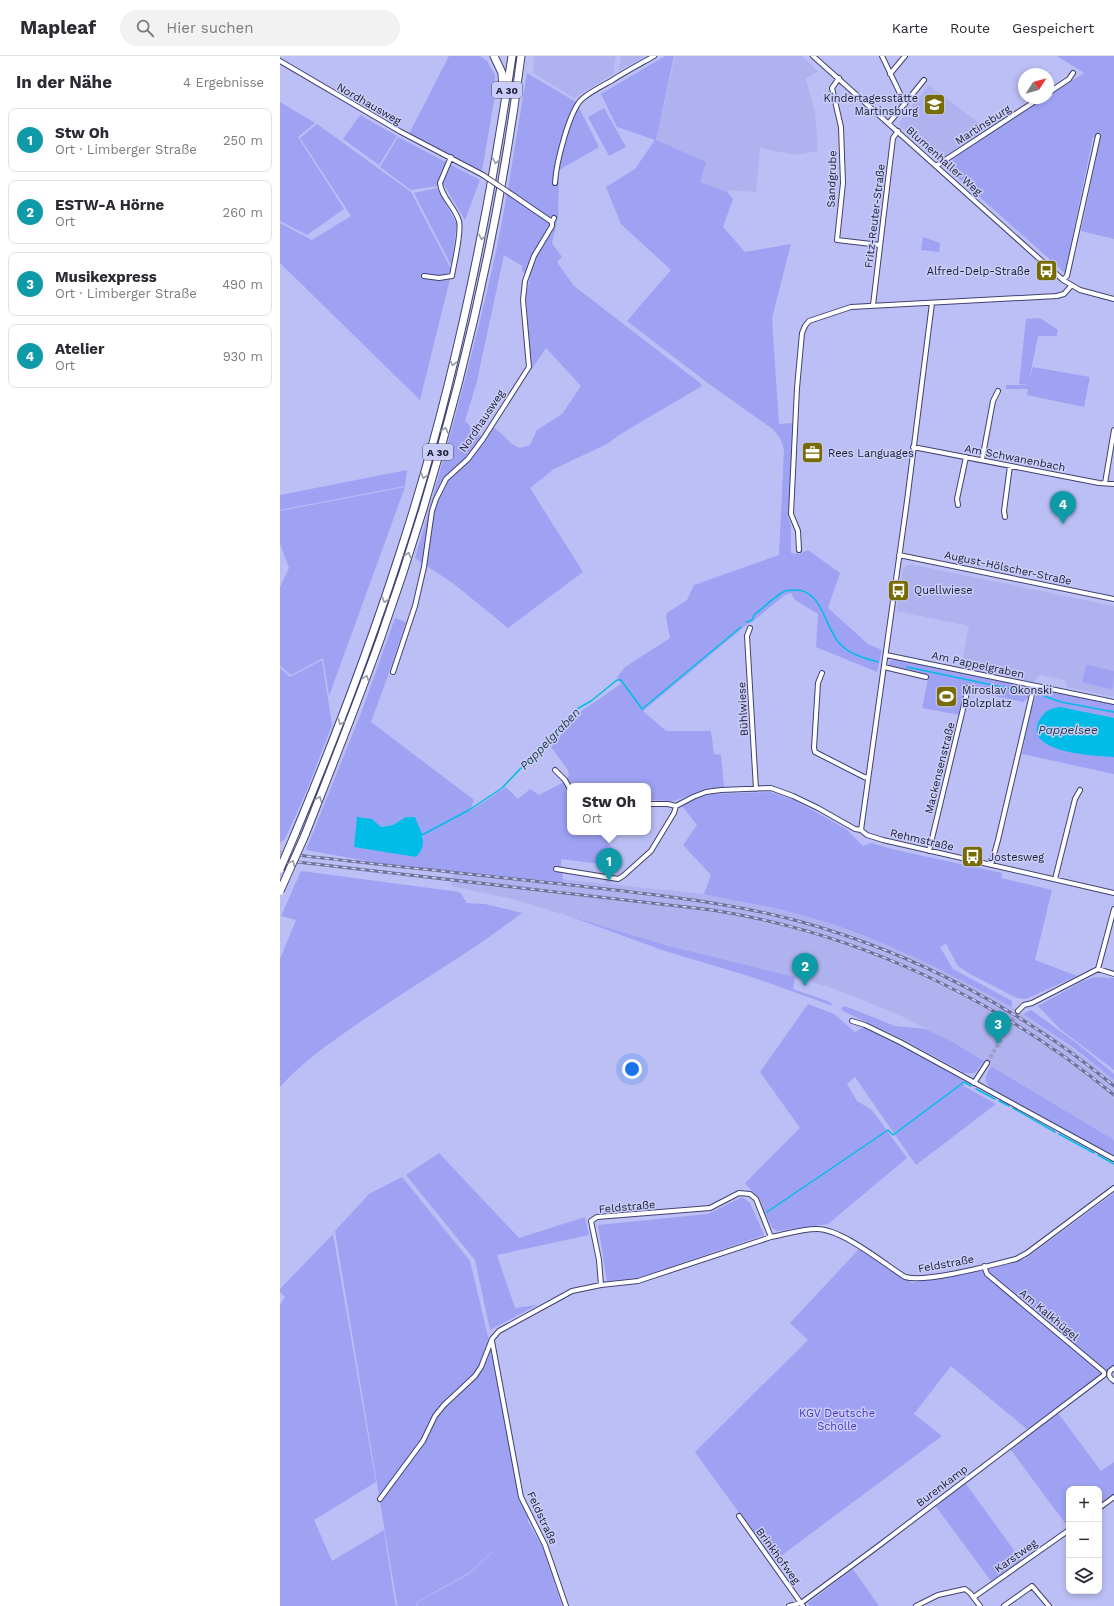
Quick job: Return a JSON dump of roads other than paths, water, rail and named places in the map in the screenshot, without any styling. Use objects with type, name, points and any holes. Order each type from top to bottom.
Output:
[{"type":"highway","points":[[494,56],[502,73],[502,123]]},
{"type":"highway","name":"A 30","points":[[280,869],[296,834],[350,699],[399,558],[420,491],[447,389],[473,280],[502,123],[512,56]]},
{"type":"highway","name":"A 30","points":[[280,891],[305,835],[348,728],[381,636],[403,571],[448,420],[493,228],[515,101],[521,56]]},
{"type":"street","points":[[555,183],[558,162],[574,111],[578,104],[583,98],[654,56]]},
{"type":"street","name":"Blumenhaller Weg","points":[[813,56],[1063,280],[1072,286],[1089,293],[1114,299]]},
{"type":"street","points":[[882,56],[905,104]]},
{"type":"street","points":[[890,74],[905,56]]},
{"type":"street","name":"Nordhausweg","points":[[280,61],[400,132],[483,175],[553,220],[552,226],[534,256],[525,281],[523,300],[529,367],[483,439],[468,459],[446,479],[436,499],[432,511],[424,567],[415,606],[392,672]]},
{"type":"street","points":[[1054,89],[1068,79],[1073,73]]},
{"type":"street","name":"Sandgrube","points":[[839,78],[832,88],[841,127],[843,184],[837,240],[880,244]]},
{"type":"street","points":[[889,123],[924,80]]},
{"type":"street","name":"Martinsburg","points":[[936,166],[1031,104]]},
{"type":"street","name":"Fritz-Reuter-Straße","points":[[873,305],[893,138],[898,131]]},
{"type":"street","points":[[1063,280],[1067,276],[1098,136]]},
{"type":"street","points":[[424,276],[438,278],[452,276],[460,227],[457,216],[443,193],[440,182],[451,158]]},
{"type":"street","points":[[799,550],[798,531],[791,514],[797,388],[802,334],[809,321],[851,307],[1057,296],[1064,294],[1072,286]]},
{"type":"street","points":[[651,804],[668,804],[676,806],[706,792],[771,788],[793,796],[818,808],[855,830],[861,830],[886,655],[932,303]]},
{"type":"street","points":[[982,460],[993,401],[998,391]]},
{"type":"street","points":[[1105,483],[1114,430]]},
{"type":"street","name":"Am Schwanenbach","points":[[913,447],[1099,483],[1114,484]]},
{"type":"street","points":[[958,505],[957,499],[966,457]]},
{"type":"street","points":[[1005,517],[1004,511],[1010,466]]},
{"type":"street","name":"August-Hölscher-Straße","points":[[899,555],[1114,599]]},
{"type":"street","name":"Bühlwiese","points":[[750,628],[747,636],[756,789]]},
{"type":"street","name":"Am Pappelgraben","points":[[886,655],[1114,702]]},
{"type":"street","points":[[884,667],[926,677]]},
{"type":"street","points":[[822,673],[818,683],[815,752],[844,768],[868,778]]},
{"type":"street","points":[[991,865],[1034,686]]},
{"type":"street","name":"Mackensenstraße","points":[[929,851],[968,688]]},
{"type":"street","points":[[555,770],[567,784]]},
{"type":"street","points":[[1055,879],[1075,799],[1080,790]]},
{"type":"street","points":[[556,869],[618,879],[651,852],[674,813],[676,806]]},
{"type":"street","name":"Rehmstraße","points":[[861,830],[867,835],[929,851],[972,859],[991,865],[1114,893]]},
{"type":"street","points":[[1098,969],[1114,909]]},
{"type":"street","points":[[1018,1010],[1024,1005],[1032,1003],[1098,969],[1114,974]]},
{"type":"street","points":[[852,1021],[865,1025],[900,1042],[1114,1159]]},
{"type":"street","points":[[974,1083],[987,1063]]},
{"type":"street","name":"Feldstraße","points":[[380,1499],[423,1441],[435,1416],[444,1405],[475,1376],[481,1367],[492,1339],[499,1331],[572,1291],[601,1285],[638,1281],[771,1237],[792,1232],[817,1229],[832,1231],[848,1239],[905,1277],[912,1279],[929,1278],[1016,1259],[1027,1254],[1114,1188]]},
{"type":"street","name":"Feldstraße","points":[[601,1285],[599,1260],[591,1221],[597,1217],[710,1208],[739,1193],[750,1194],[756,1199],[771,1237]]},
{"type":"street","name":"Am Kalkhügel","points":[[984,1266],[987,1274],[1102,1370],[1104,1372],[1104,1376]]},
{"type":"street","name":"Feldstraße","points":[[492,1341],[521,1497],[545,1545],[566,1606]]},
{"type":"street","points":[[1114,1368],[1109,1374],[1110,1378],[1114,1381]]},
{"type":"street","name":"Burenkamp","points":[[789,1606],[802,1604],[1104,1376]]},
{"type":"street","points":[[1102,1506],[1114,1498]]},
{"type":"street","name":"Brinkhofweg","points":[[739,1516],[802,1604]]},
{"type":"street","name":"Karstweg","points":[[974,1597],[1066,1532]]},
{"type":"street","points":[[1004,1606],[1032,1586],[1049,1606]]},
{"type":"street","points":[[916,1606],[933,1597],[965,1589],[974,1597],[980,1606]]},
{"type":"water","name":"Pappelsee","points":[[1060,707],[1114,718],[1114,757],[1077,754],[1050,746],[1041,739],[1037,730],[1040,719],[1048,710]]},
{"type":"water","points":[[357,817],[372,819],[381,827],[393,825],[406,817],[415,817],[423,838],[420,852],[416,857],[354,847]]},
{"type":"waterway","name":"Pappelgraben","points":[[746,622],[752,620],[754,615],[784,591],[795,590],[804,592],[812,596],[822,611],[835,637],[844,648],[878,662]]},
{"type":"waterway","name":"Pappelgraben","points":[[422,835],[469,810],[502,788],[522,767],[545,748],[577,709],[591,701],[617,680],[621,680],[642,709],[741,627]]},
{"type":"waterway","name":"Pappelgraben","points":[[907,667],[1016,690]]},
{"type":"waterway","name":"Pappelgraben","points":[[1044,696],[1061,702],[1114,712]]},
{"type":"waterway","points":[[767,1212],[888,1130],[893,1135],[964,1082],[971,1086]]},
{"type":"waterway","points":[[976,1089],[995,1099]]},
{"type":"waterway","points":[[999,1101],[1009,1106]]},
{"type":"waterway","points":[[1013,1108],[1055,1132]]},
{"type":"waterway","points":[[1059,1134],[1094,1153]]},
{"type":"waterway","points":[[1098,1155],[1114,1164]]},
{"type":"tunnel","points":[[987,1063],[1018,1011]]},
{"type":"railway","points":[[280,853],[664,896],[747,909],[802,922],[844,935],[886,951],[927,968],[967,988],[1043,1033],[1114,1086]]},
{"type":"railway","points":[[280,860],[712,910],[767,921],[821,935],[874,954],[925,976],[975,1001],[1023,1029],[1070,1061],[1114,1095]]},
{"type":"place","name":"Kindertagesstätte Martinsburg","points":[[934,104]]},
{"type":"place","name":"Alfred-Delp-Straße","points":[[1046,271]]},
{"type":"place","name":"Rees Languages","points":[[812,453]]},
{"type":"place","name":"Atelier","points":[[1063,524]]},
{"type":"place","name":"Quellwiese","points":[[898,590]]},
{"type":"place","name":"Miroslav Okonski Bolzplatz","points":[[946,696]]},
{"type":"place","name":"Jostesweg","points":[[972,857]]},
{"type":"place","name":"Stw Oh","points":[[609,881]]},
{"type":"place","name":"ESTW-A Hörne","points":[[805,986]]},
{"type":"place","name":"Musikexpress","points":[[998,1044]]},
{"type":"park label","name":"KGV Deutsche Scholle","points":[[837,1419]]}]
